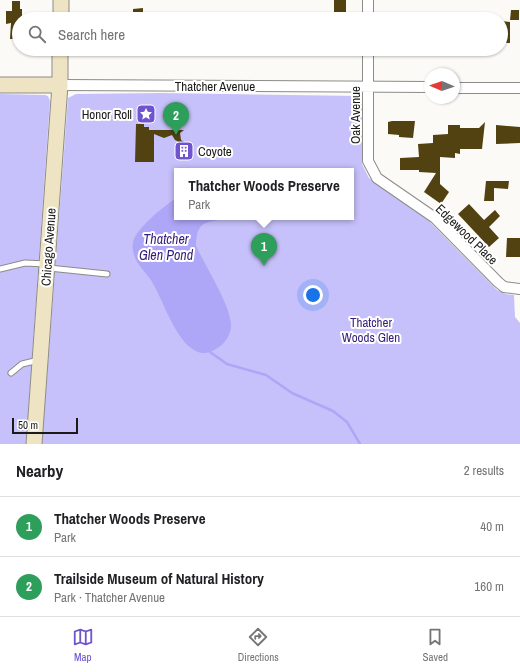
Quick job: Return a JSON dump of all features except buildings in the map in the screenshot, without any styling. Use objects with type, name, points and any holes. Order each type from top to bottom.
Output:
[{"type":"main road","points":[[61,0],[61,12]]},
{"type":"main road","name":"Chicago Avenue","points":[[34,444],[60,85],[60,56]]},
{"type":"main road","name":"Thatcher Avenue","points":[[0,85],[60,85]]},
{"type":"street","points":[[368,0],[368,12]]},
{"type":"street","name":"Oak Avenue","points":[[368,56],[368,161],[377,178]]},
{"type":"street","name":"Thatcher Avenue","points":[[60,85],[424,87]]},
{"type":"street","points":[[460,88],[520,88]]},
{"type":"street","name":"Edgewood Place","points":[[377,178],[435,218],[504,287],[520,288]]},
{"type":"lane","points":[[0,269],[15,264],[47,266],[107,274]]},
{"type":"lane","points":[[11,373],[22,364],[40,360]]},
{"type":"green space","name":"Thatcher Woods Glen","points":[[161,93],[360,96],[362,104],[362,164],[369,178],[428,220],[497,290],[506,294],[514,295],[515,317],[520,323],[520,444],[42,444],[68,98],[76,94]]},
{"type":"green space","points":[[0,94],[45,95],[48,96],[50,101],[26,444],[0,444]]},
{"type":"water","name":"Thatcher Glen Pond","points":[[174,200],[174,220],[218,220],[202,225],[197,236],[196,246],[222,296],[230,316],[231,328],[225,342],[216,349],[207,353],[200,353],[191,348],[179,334],[151,280],[141,268],[133,252],[133,243],[139,231]]},
{"type":"waterway","points":[[210,352],[227,364],[266,375],[292,393],[333,411],[347,422],[360,444]]},
{"type":"place","name":"Honor Roll","points":[[146,114]]},
{"type":"place","name":"Trailside Museum of Natural History","points":[[176,135]]},
{"type":"place","name":"Coyote","points":[[184,151]]},
{"type":"place","name":"Thatcher Woods Preserve","points":[[264,266]]}]
